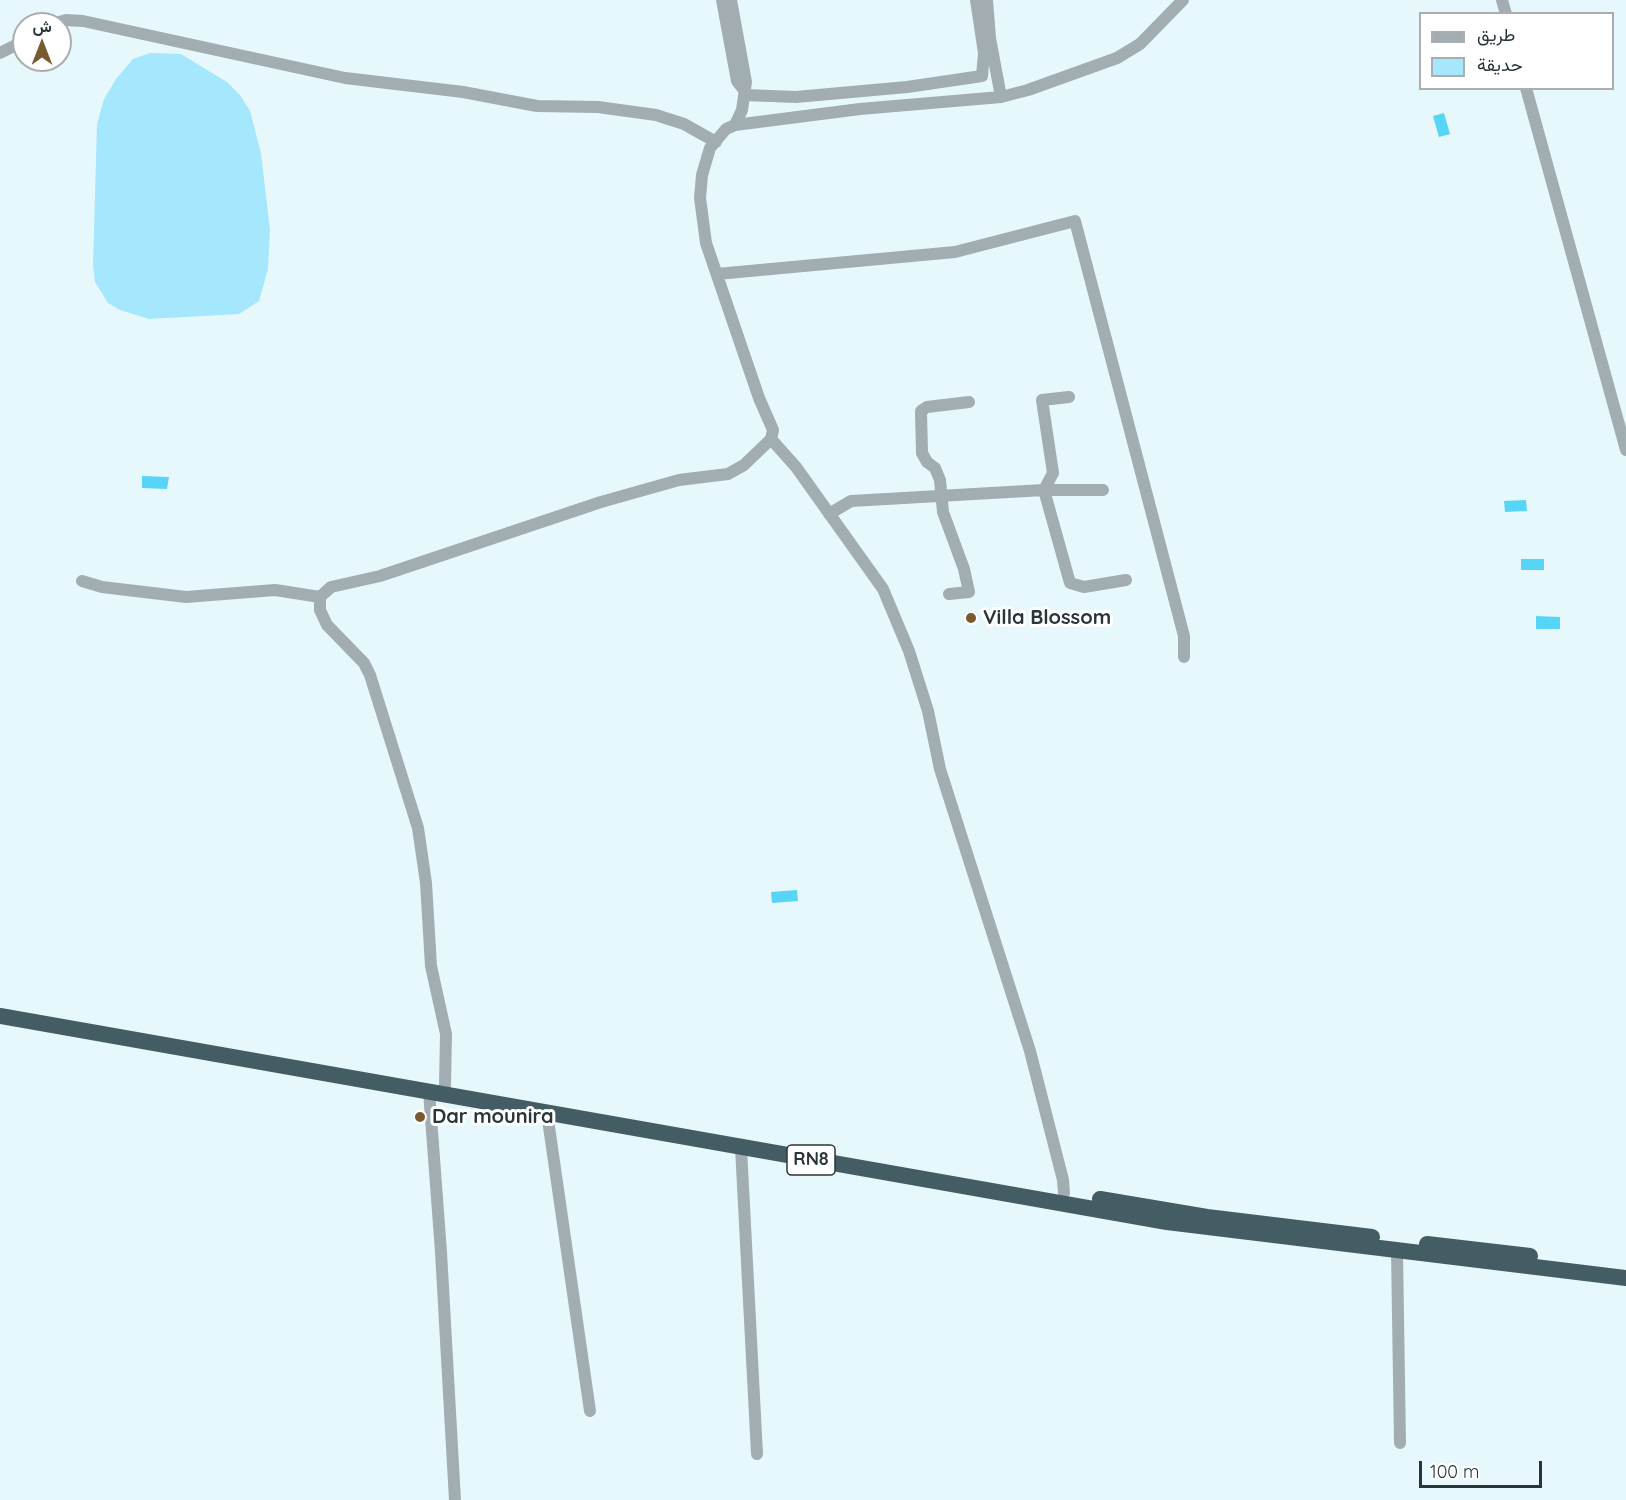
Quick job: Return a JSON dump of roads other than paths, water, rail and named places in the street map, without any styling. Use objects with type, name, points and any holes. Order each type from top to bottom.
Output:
[{"type":"highway","name":"RN8","points":[[0,1007],[437,1089],[547,1113],[1167,1222],[1626,1278]]},
{"type":"highway","name":"RN8","points":[[0,1016],[1207,1217],[1626,1268]]},
{"type":"street","points":[[722,0],[737,81],[744,92]]},
{"type":"street","points":[[731,0],[746,79],[735,125]]},
{"type":"street","points":[[744,92],[796,97],[907,87],[982,76],[984,59],[976,0]]},
{"type":"street","points":[[987,0],[990,39],[1001,97]]},
{"type":"street","points":[[455,1500],[441,1252],[437,1089],[446,1034],[431,966],[426,883],[418,828],[370,675],[363,663],[327,625],[320,609],[320,597],[324,590],[331,587],[380,576],[601,502],[679,480],[728,474],[744,465],[771,439],[773,430],[759,398],[706,243],[700,198],[705,160],[710,148],[726,129],[735,125],[860,109],[1001,97],[1028,90],[1118,58],[1140,44],[1183,0]]},
{"type":"street","points":[[72,20],[345,78],[463,92],[537,106],[598,106],[656,115],[684,124],[716,142]]},
{"type":"street","points":[[1527,90],[1626,450]]},
{"type":"street","points":[[717,274],[955,252],[1075,221],[1184,636],[1184,657]]},
{"type":"street","points":[[1069,397],[1042,400],[1053,473],[1044,490],[1070,583],[1084,587],[1126,580]]},
{"type":"street","points":[[949,594],[969,592],[940,496],[940,480],[935,468],[927,462],[922,453],[921,411],[927,406],[969,402]]},
{"type":"street","points":[[771,439],[796,466],[891,602],[928,711],[940,769],[1030,1051],[1063,1180],[1064,1193]]},
{"type":"street","points":[[829,514],[851,501],[1044,490],[1103,490]]},
{"type":"street","points":[[82,581],[102,587],[186,597],[275,590],[320,597]]},
{"type":"street","points":[[547,1113],[590,1411]]},
{"type":"street","points":[[741,1148],[757,1454]]},
{"type":"street","points":[[1397,1251],[1400,1443]]},
{"type":"place","name":"Villa Blossom","points":[[971,618]]},
{"type":"place","name":"Dar mounira","points":[[420,1117]]}]
